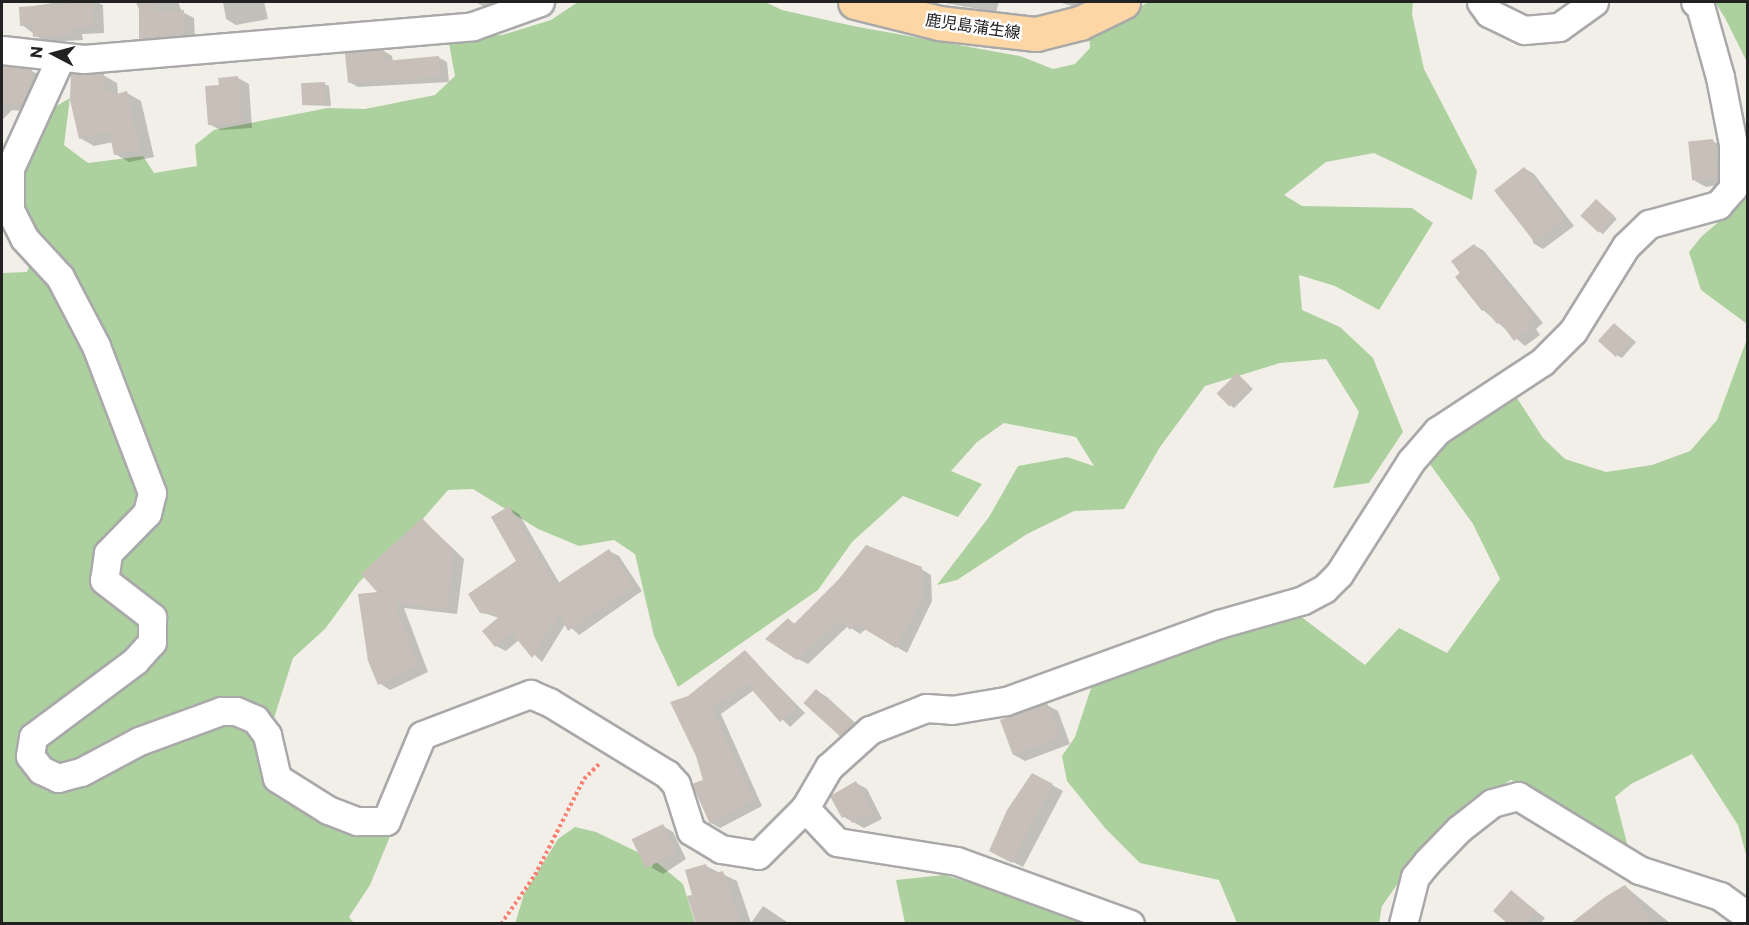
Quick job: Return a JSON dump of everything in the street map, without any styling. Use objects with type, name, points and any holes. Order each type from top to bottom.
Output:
[{"type":"main road","name":"鹿児島蒲生線","points":[[855,2],[939,23],[1036,34],[1080,23],[1123,2]]},
{"type":"street","points":[[2,50],[60,59],[473,26],[540,2]]},
{"type":"street","points":[[1481,2],[1489,13],[1524,30],[1559,27],[1594,2]]},
{"type":"street","points":[[60,59],[10,168],[10,210],[24,238],[60,277],[96,346],[152,493],[147,513],[108,553],[104,580],[153,616],[152,642],[135,661],[33,737],[30,756],[40,770],[58,777],[81,772],[139,741],[221,711],[236,711],[255,719],[267,735],[277,778],[328,810],[357,821],[386,821],[422,735],[530,694],[549,702],[668,774],[676,784],[692,831],[721,849],[758,855],[805,808],[829,767],[870,730],[926,708],[952,710],[1006,701],[1219,624],[1303,600],[1324,589],[1339,574],[1411,461],[1437,431],[1542,362],[1574,331],[1626,246],[1649,224],[1718,205],[1733,188],[1733,144],[1720,77],[1700,6],[1695,2]]},
{"type":"street","points":[[1403,924],[1415,877],[1426,862],[1459,829],[1492,803],[1518,796],[1639,870],[1720,896],[1748,916]]},
{"type":"street","points":[[805,808],[837,842],[957,861],[1130,924]]},
{"type":"path","points":[[501,924],[535,875],[584,779],[618,745]]},
{"type":"green space","points":[[578,2],[765,2],[782,10],[853,26],[1020,56],[1053,69],[1075,64],[1090,48],[1089,33],[1149,2],[1413,2],[1412,14],[1424,69],[1477,171],[1472,200],[1374,153],[1326,162],[1284,195],[1302,206],[1412,208],[1433,223],[1379,310],[1335,286],[1299,275],[1302,310],[1340,327],[1373,358],[1403,432],[1369,483],[1333,488],[1359,412],[1326,359],[1280,363],[1205,386],[1160,447],[1124,509],[1074,511],[1027,534],[957,580],[937,585],[989,517],[1018,466],[1067,457],[1094,466],[1076,437],[1004,423],[977,442],[951,471],[982,484],[958,517],[903,496],[852,542],[818,590],[678,687],[654,636],[635,554],[614,540],[579,546],[538,529],[473,489],[448,490],[408,536],[360,581],[325,629],[293,658],[262,756],[309,793],[391,834],[370,885],[349,917],[354,923],[2,924],[2,273],[27,272],[37,244],[13,198],[43,114],[70,98],[64,145],[88,163],[143,156],[154,173],[197,166],[195,145],[214,130],[328,108],[365,109],[435,95],[455,76],[448,38],[502,35],[551,20]]},
{"type":"green space","points":[[1715,2],[1747,2],[1747,62],[1725,18]]},
{"type":"green space","points":[[1747,198],[1747,324],[1701,290],[1689,252],[1702,236]]},
{"type":"green space","points":[[1747,339],[1747,858],[1738,825],[1692,754],[1631,784],[1615,797],[1629,851],[1523,783],[1511,780],[1469,805],[1429,839],[1382,906],[1379,923],[1237,923],[1219,880],[1140,863],[1105,828],[1067,781],[1062,756],[1075,737],[1093,682],[1250,620],[1300,616],[1365,665],[1399,628],[1447,653],[1500,579],[1473,524],[1427,460],[1467,417],[1517,398],[1543,438],[1565,459],[1606,472],[1652,465],[1690,451],[1717,420]]},
{"type":"green space","points":[[575,827],[596,832],[654,860],[683,884],[695,923],[515,924],[524,894],[558,839]]},
{"type":"green space","points":[[944,875],[1105,923],[905,923],[896,880]]},
{"type":"building","points":[[93,2],[94,27],[73,28],[73,35],[33,37],[32,25],[20,26],[19,7]]},
{"type":"building","points":[[139,2],[152,2],[156,11],[184,10],[185,35],[139,39]]},
{"type":"building","points":[[384,50],[385,61],[439,56],[441,77],[348,83],[345,53]]},
{"type":"building","points":[[2,66],[32,69],[31,85],[21,106],[2,104]]},
{"type":"building","points":[[71,73],[104,73],[104,91],[112,89],[113,95],[127,91],[140,149],[114,155],[109,132],[79,139],[70,100]]},
{"type":"building","points":[[238,76],[242,122],[208,125],[205,86],[219,85],[218,78]]},
{"type":"building","points":[[325,82],[326,104],[302,105],[301,83]]},
{"type":"building","points":[[1713,139],[1717,178],[1692,180],[1688,142]]},
{"type":"building","points":[[1524,167],[1565,219],[1535,242],[1494,190]]},
{"type":"building","points":[[1596,199],[1614,216],[1599,233],[1580,216]]},
{"type":"building","points":[[1474,244],[1534,317],[1526,322],[1531,328],[1514,341],[1500,322],[1497,324],[1485,309],[1482,311],[1455,277],[1460,273],[1451,261]]},
{"type":"building","points":[[1614,323],[1632,339],[1616,357],[1598,341]]},
{"type":"building","points":[[1237,373],[1250,386],[1229,406],[1216,394]]},
{"type":"building","points":[[509,506],[555,585],[609,549],[634,586],[568,631],[559,614],[532,658],[512,633],[495,647],[482,631],[501,615],[480,613],[468,594],[516,561],[491,517]]},
{"type":"building","points":[[422,518],[454,551],[447,609],[395,603],[418,666],[378,685],[368,661],[358,594],[377,592],[361,574]]},
{"type":"building","points":[[866,545],[922,567],[923,596],[896,648],[856,624],[850,630],[840,619],[797,660],[765,639],[788,618],[794,624],[838,580]]},
{"type":"building","points":[[745,650],[797,707],[780,722],[746,683],[712,709],[754,800],[710,824],[692,784],[703,780],[696,756],[670,702],[688,696]]},
{"type":"building","points":[[816,689],[854,723],[841,737],[803,703]]},
{"type":"building","points":[[1047,703],[1060,738],[1013,755],[1000,720]]},
{"type":"building","points":[[1032,773],[1053,784],[1012,863],[989,851],[1007,810]]},
{"type":"building","points":[[856,781],[873,813],[852,823],[848,815],[842,818],[830,796]]},
{"type":"building","points":[[663,824],[677,853],[646,868],[632,839]]},
{"type":"building","points":[[706,864],[709,875],[723,871],[741,924],[696,924],[687,896],[692,895],[685,870]]},
{"type":"building","points":[[1625,885],[1655,924],[1570,924],[1605,897]]},
{"type":"building","points":[[1511,890],[1536,911],[1525,924],[1508,924],[1493,911]]}]
